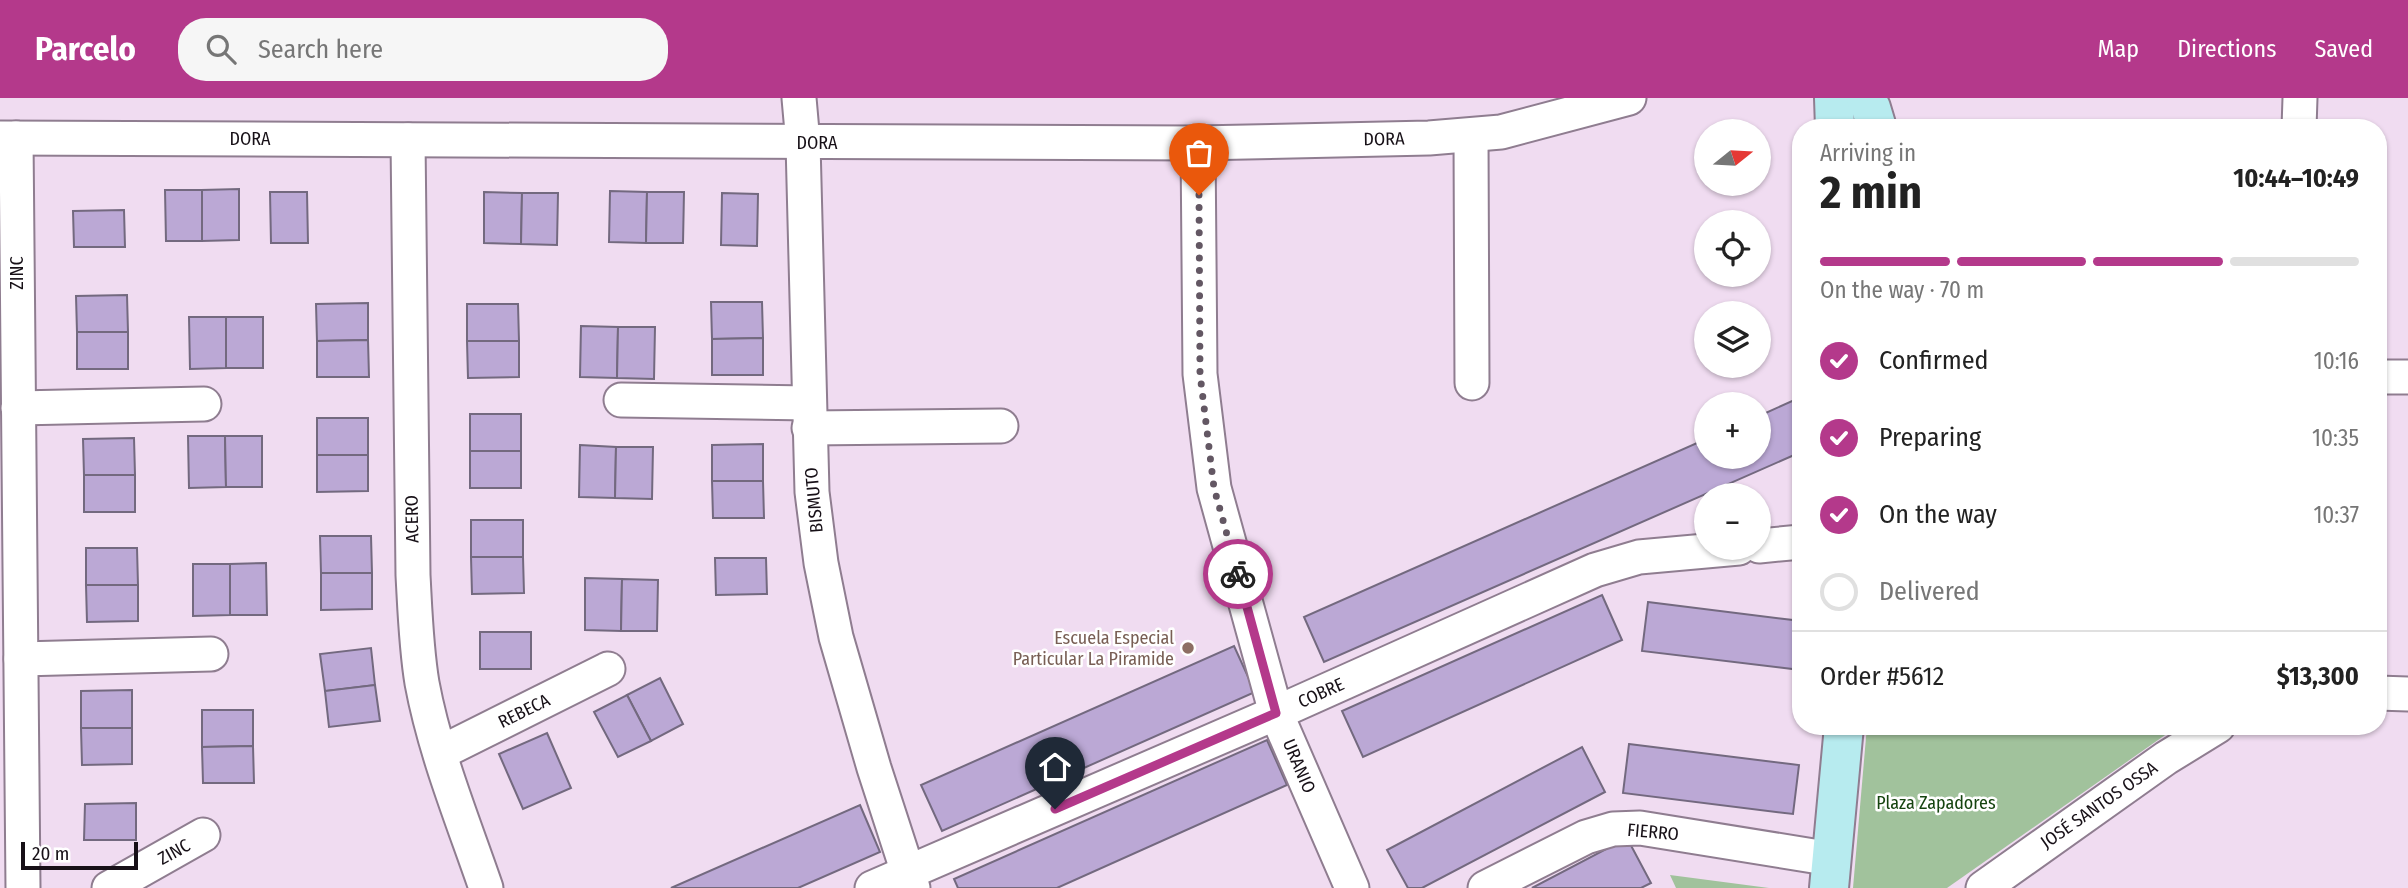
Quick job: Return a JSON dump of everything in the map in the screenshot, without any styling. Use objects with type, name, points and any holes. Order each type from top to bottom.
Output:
[{"type":"main road","points":[[1834,98],[1835,119]]},
{"type":"main road","points":[[1866,98],[1874,119]]},
{"type":"main road","points":[[1830,873],[1843,735]]},
{"type":"street","name":"BISMUTO","points":[[799,98],[803,143],[812,492],[821,563],[836,637],[910,881]]},
{"type":"street","name":"DORA","points":[[8,138],[1198,143],[1471,136],[1540,123],[1629,98]]},
{"type":"street","points":[[2300,98],[2300,119]]},
{"type":"street","points":[[1471,136],[1472,383]]},
{"type":"street","name":"ZINC","points":[[8,138],[18,408],[23,888]]},
{"type":"street","name":"ACERO","points":[[408,141],[415,630],[422,681],[440,753],[486,888]]},
{"type":"street","name":"URANIO","points":[[1198,143],[1200,374],[1214,488],[1276,713],[1352,888]]},
{"type":"street","points":[[2387,377],[2408,377]]},
{"type":"street","points":[[621,400],[809,416],[1001,426]]},
{"type":"street","points":[[18,408],[204,404]]},
{"type":"street","points":[[1771,545],[1792,543]]},
{"type":"street","name":"COBRE","points":[[873,888],[910,881],[1595,570],[1639,556],[1694,552]]},
{"type":"street","points":[[21,659],[211,654]]},
{"type":"street","name":"REBECA","points":[[440,753],[608,669]]},
{"type":"street","points":[[2387,693],[2408,694]]},
{"type":"street","name":"JOSÉ SANTOS OSSA","points":[[1983,888],[2166,758],[2203,735]]},
{"type":"street","name":"FIERRO","points":[[1485,888],[1586,838],[1613,829],[1640,828],[1830,873]]},
{"type":"street","name":"ZINC","points":[[109,888],[203,835]]},
{"type":"green space","name":"Plaza Zapadores","points":[[1866,735],[2165,735],[1947,888],[1853,888]]},
{"type":"green space","points":[[1670,875],[1769,888],[1676,888]]},
{"type":"building","points":[[239,189],[239,240],[202,241],[202,190]]},
{"type":"building","points":[[165,190],[202,190],[202,241],[166,241]]},
{"type":"building","points":[[610,191],[647,192],[646,243],[609,242]]},
{"type":"building","points":[[270,192],[307,192],[308,243],[271,243]]},
{"type":"building","points":[[484,192],[522,193],[521,244],[484,243]]},
{"type":"building","points":[[647,192],[684,192],[683,243],[646,243]]},
{"type":"building","points":[[522,193],[558,193],[557,245],[521,244]]},
{"type":"building","points":[[722,193],[758,194],[757,246],[721,245]]},
{"type":"building","points":[[124,210],[125,247],[74,247],[73,211]]},
{"type":"building","points":[[127,295],[128,332],[77,332],[76,296]]},
{"type":"building","points":[[711,302],[762,302],[763,338],[712,339]]},
{"type":"building","points":[[368,303],[368,340],[317,341],[316,304]]},
{"type":"building","points":[[467,304],[518,304],[519,341],[467,341]]},
{"type":"building","points":[[189,317],[226,317],[226,368],[190,369]]},
{"type":"building","points":[[226,317],[263,317],[263,368],[226,368]]},
{"type":"building","points":[[581,326],[618,327],[617,378],[580,377]]},
{"type":"building","points":[[618,327],[655,327],[654,379],[617,378]]},
{"type":"building","points":[[77,332],[128,332],[128,369],[77,369]]},
{"type":"building","points":[[763,338],[763,375],[712,375],[712,339]]},
{"type":"building","points":[[368,340],[369,377],[317,377],[317,341]]},
{"type":"building","points":[[467,341],[519,341],[519,377],[468,378]]},
{"type":"building","points":[[1792,401],[1792,456],[1771,465],[1771,411]]},
{"type":"building","points":[[470,414],[521,414],[521,451],[470,451]]},
{"type":"building","points":[[317,418],[368,418],[368,455],[317,455]]},
{"type":"building","points":[[188,436],[225,436],[226,487],[189,488]]},
{"type":"building","points":[[225,436],[262,436],[262,487],[226,487]]},
{"type":"building","points":[[134,438],[135,475],[84,475],[83,439]]},
{"type":"building","points":[[763,444],[763,481],[712,481],[712,445]]},
{"type":"building","points":[[1694,444],[1694,469],[1762,469],[1731,483],[1694,483],[1694,499],[1324,662],[1304,617]]},
{"type":"building","points":[[580,445],[616,447],[615,498],[579,497]]},
{"type":"building","points":[[616,447],[653,447],[652,499],[615,498]]},
{"type":"building","points":[[470,451],[521,451],[521,488],[470,488]]},
{"type":"building","points":[[317,455],[368,455],[368,491],[317,492]]},
{"type":"building","points":[[84,475],[135,475],[135,512],[84,512]]},
{"type":"building","points":[[712,481],[763,481],[764,518],[713,518]]},
{"type":"building","points":[[471,520],[523,520],[523,557],[471,557]]},
{"type":"building","points":[[320,536],[371,536],[372,573],[321,573]]},
{"type":"building","points":[[86,548],[137,548],[138,585],[86,585]]},
{"type":"building","points":[[471,557],[523,557],[524,593],[472,594]]},
{"type":"building","points":[[715,558],[766,558],[767,594],[716,595]]},
{"type":"building","points":[[266,563],[267,615],[230,615],[230,564]]},
{"type":"building","points":[[193,564],[230,564],[230,615],[193,616]]},
{"type":"building","points":[[321,573],[372,573],[372,609],[321,610]]},
{"type":"building","points":[[585,578],[622,579],[621,631],[585,630]]},
{"type":"building","points":[[622,579],[658,580],[657,631],[621,631]]},
{"type":"building","points":[[86,585],[138,585],[138,621],[87,622]]},
{"type":"building","points":[[1602,595],[1622,640],[1363,757],[1342,711]]},
{"type":"building","points":[[1648,602],[1792,620],[1792,669],[1642,651]]},
{"type":"building","points":[[480,632],[531,632],[531,669],[480,669]]},
{"type":"building","points":[[1234,646],[1255,692],[942,831],[921,785]]},
{"type":"building","points":[[371,648],[375,685],[325,691],[320,654]]},
{"type":"building","points":[[660,678],[683,724],[651,741],[627,695]]},
{"type":"building","points":[[375,685],[380,721],[329,727],[325,691]]},
{"type":"building","points":[[132,690],[132,728],[81,728],[81,691]]},
{"type":"building","points":[[627,695],[651,741],[618,757],[594,712]]},
{"type":"building","points":[[202,710],[253,710],[253,746],[202,747]]},
{"type":"building","points":[[81,728],[132,728],[132,764],[82,765]]},
{"type":"building","points":[[547,733],[571,788],[523,809],[499,754]]},
{"type":"building","points":[[1267,740],[1287,785],[1057,888],[958,888],[954,879]]},
{"type":"building","points":[[1629,744],[1799,765],[1793,814],[1623,793]]},
{"type":"building","points":[[253,746],[254,783],[203,783],[202,747]]},
{"type":"building","points":[[1582,747],[1605,792],[1422,888],[1408,888],[1387,850]]},
{"type":"building","points":[[136,803],[136,840],[84,840],[85,804]]},
{"type":"building","points":[[860,805],[880,852],[798,888],[671,888]]},
{"type":"building","points":[[1627,838],[1651,883],[1641,888],[1532,888]]},
{"type":"way so far","points":[[1199,195],[1200,374],[1214,488],[1238,574]]},
{"type":"place","name":"Escuela Especial Particular La Piramide","points":[[1188,648]]},
{"type":"route","points":[[1055,809],[1276,713],[1238,574]]}]
